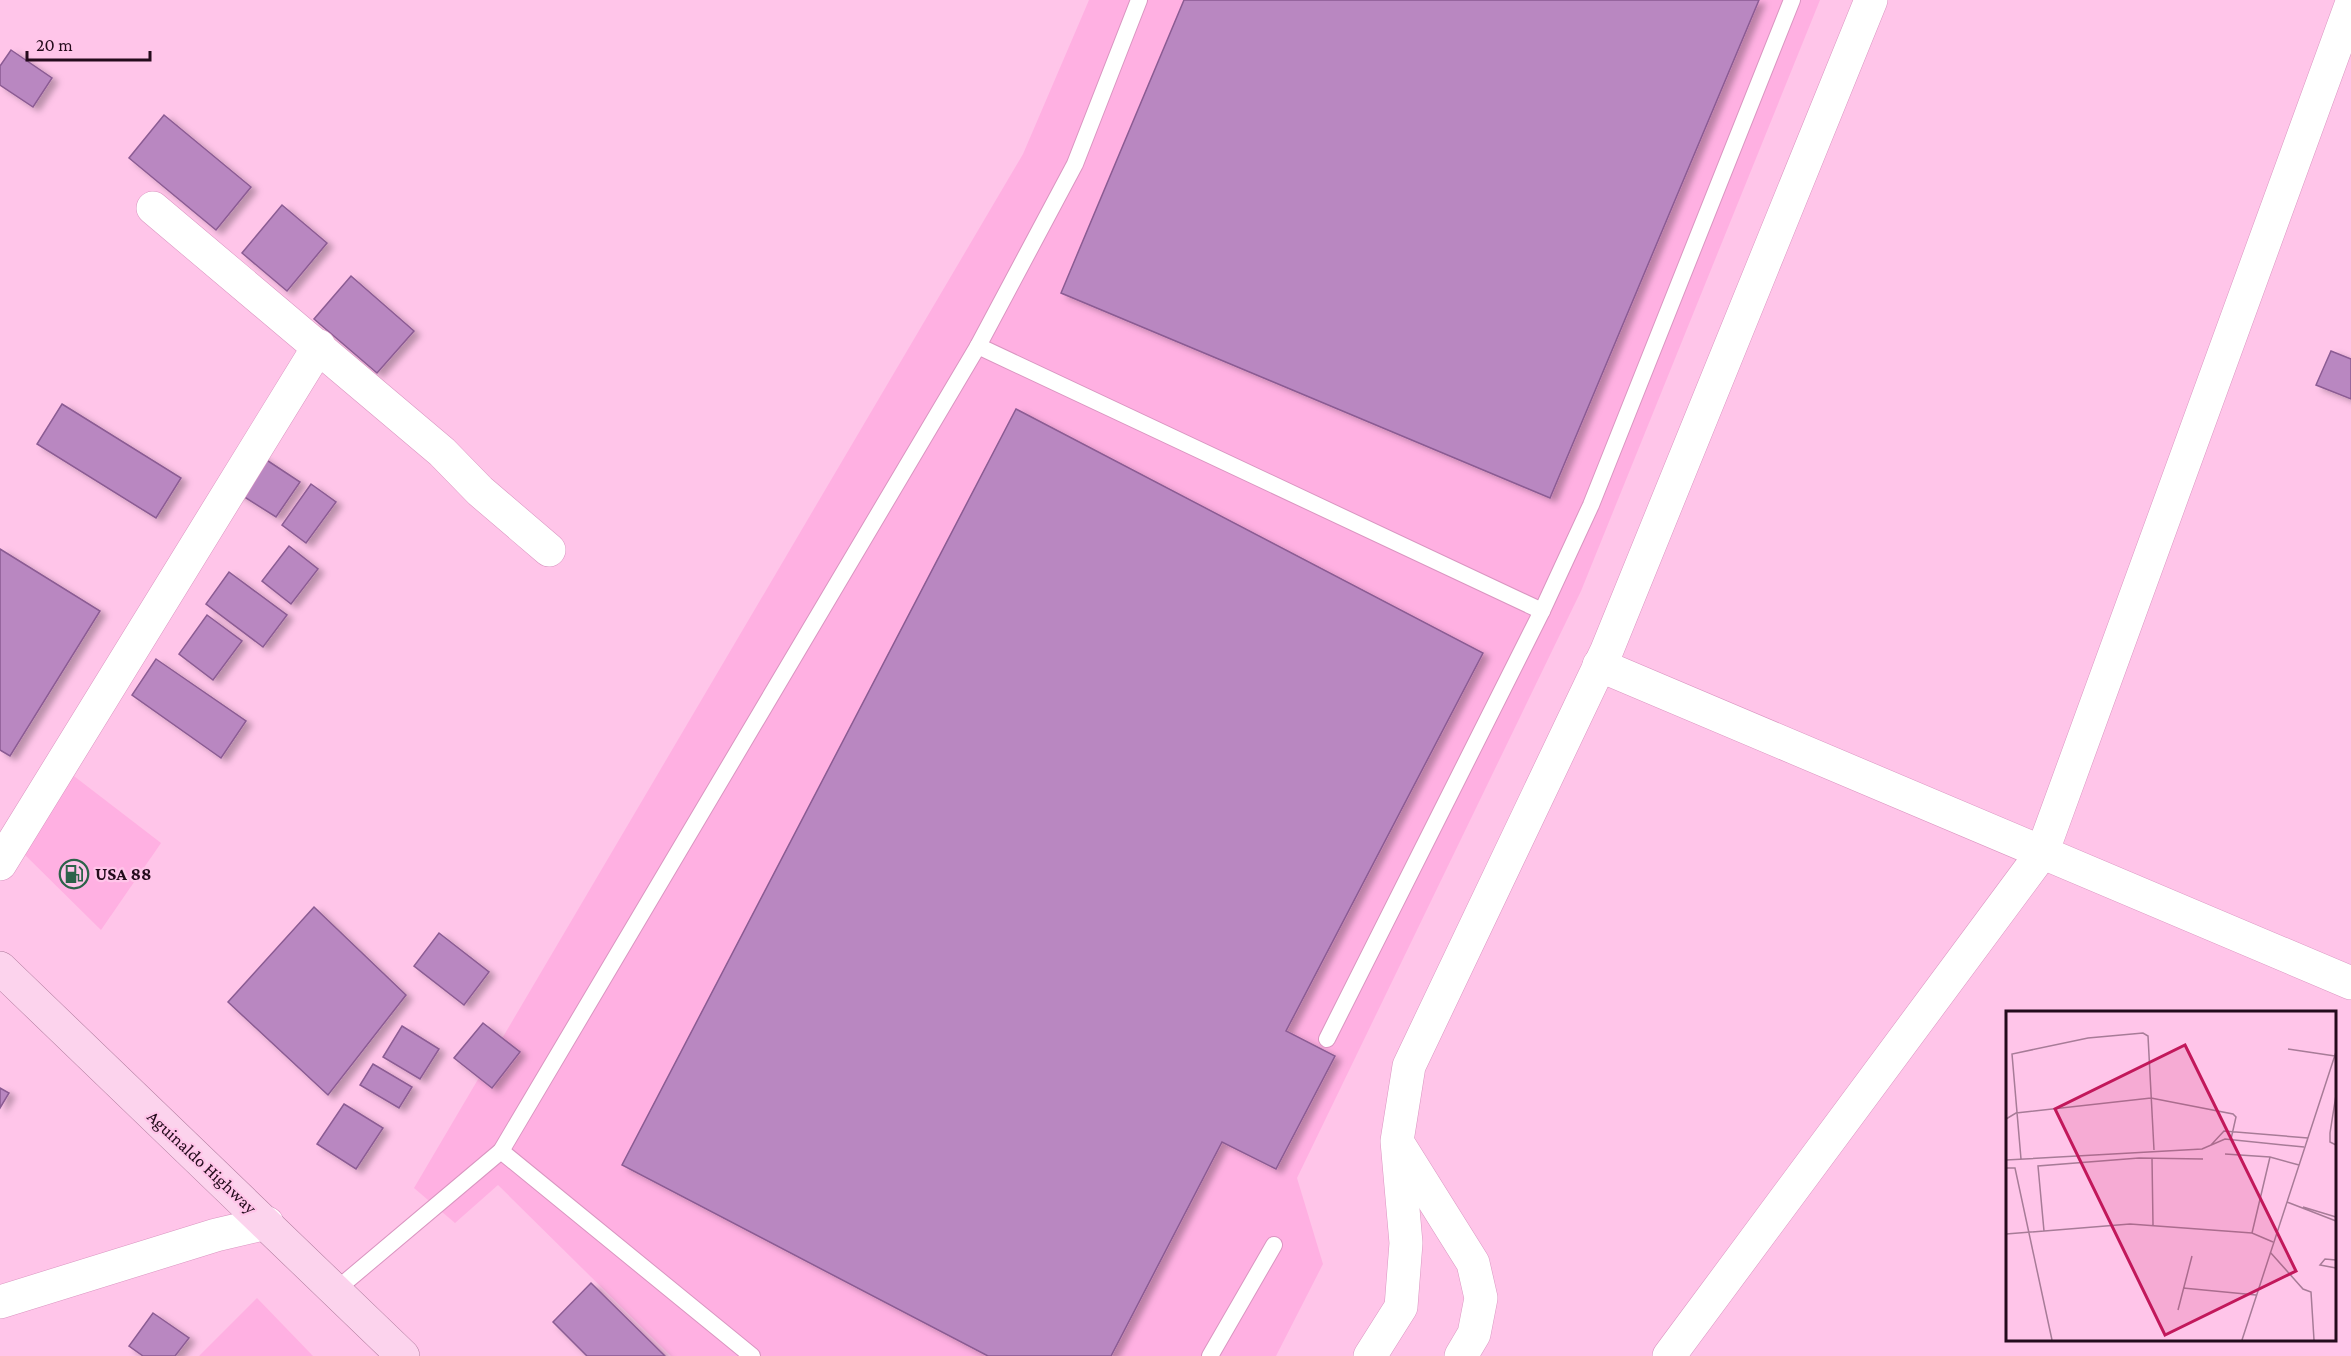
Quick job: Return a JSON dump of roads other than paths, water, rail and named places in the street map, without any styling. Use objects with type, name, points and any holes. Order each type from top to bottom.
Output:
[{"type":"main road","name":"Aguinaldo Highway","points":[[0,968],[403,1356]]},
{"type":"street","points":[[1375,1354],[1401,1306],[1406,1244],[1397,1141],[1409,1066],[1599,665],[1871,0]]},
{"type":"street","points":[[1669,1356],[2042,853],[2351,5]]},
{"type":"street","points":[[153,208],[442,452],[480,490],[549,550]]},
{"type":"street","points":[[0,864],[319,346]]},
{"type":"street","points":[[1599,665],[2351,983]]},
{"type":"street","points":[[1397,1141],[1473,1263],[1481,1299],[1474,1334],[1461,1356]]},
{"type":"street","points":[[0,1302],[216,1234],[267,1223]]},
{"type":"lane","points":[[336,1290],[501,1151],[978,346],[1075,164],[1139,0]]},
{"type":"lane","points":[[1327,1039],[1542,611],[1591,505],[1792,0]]},
{"type":"lane","points":[[978,346],[1542,611]]},
{"type":"lane","points":[[501,1151],[752,1356]]},
{"type":"lane","points":[[1210,1356],[1274,1245]]},
{"type":"place","name":"USA 88","points":[[74,874]]}]
